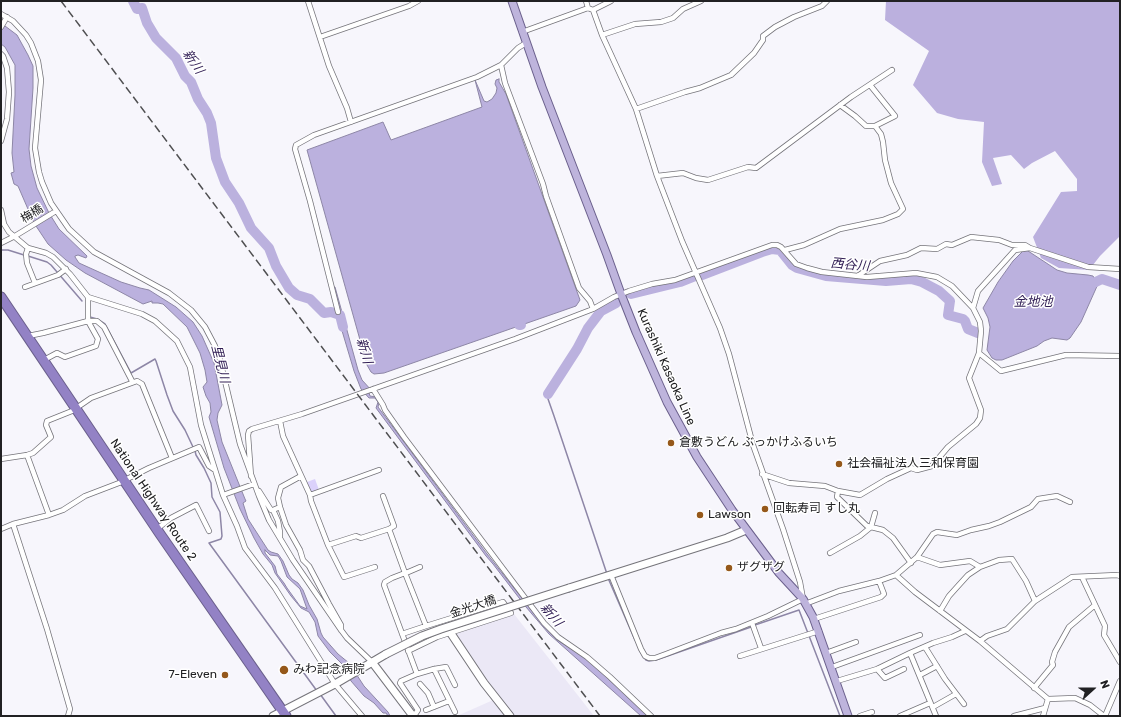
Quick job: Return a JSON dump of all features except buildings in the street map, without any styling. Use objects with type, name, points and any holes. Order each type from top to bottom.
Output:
[{"type":"highway","name":"National Highway Route 2","points":[[1,297],[284,714]]},
{"type":"main road","name":"Kurashiki Kasaoka Line","points":[[512,1],[526,44],[608,255],[621,294],[654,374],[697,457],[746,530],[779,573],[804,601],[819,631],[848,716]]},
{"type":"street","points":[[308,1],[329,66],[347,108],[351,122]]},
{"type":"street","points":[[320,37],[418,1]]},
{"type":"street","points":[[586,1],[636,109],[658,176],[682,241],[720,328],[729,354],[749,432],[762,474],[774,503],[804,601]]},
{"type":"street","points":[[522,32],[611,1]]},
{"type":"street","points":[[602,35],[635,24],[661,22],[672,18],[683,9],[701,1]]},
{"type":"street","points":[[636,109],[700,88],[731,75],[754,53],[763,40],[763,36],[775,27],[794,17],[822,6],[827,1]]},
{"type":"street","points":[[1,14],[19,27],[26,35],[38,61],[41,80],[36,136],[36,160],[42,182],[55,212],[69,230],[94,252],[169,293],[191,310],[198,318],[210,336],[219,356],[236,431],[254,486],[264,508],[293,560],[340,630],[413,716],[418,710],[400,684],[400,681],[417,674],[446,667],[456,685]]},
{"type":"street","points":[[1,27],[6,18]]},
{"type":"street","points":[[338,312],[310,201],[295,149],[296,145],[314,135],[477,76],[501,65],[518,48],[526,44]]},
{"type":"street","points":[[1,54],[7,68],[9,92],[7,120],[1,141]]},
{"type":"street","points":[[501,65],[505,83],[543,184],[579,288],[590,301],[593,309]]},
{"type":"street","points":[[658,176],[683,173],[696,178],[708,180],[748,168],[756,168],[840,105],[892,70]]},
{"type":"street","points":[[840,105],[866,126],[875,126],[895,116],[870,85]]},
{"type":"street","points":[[785,250],[840,229],[883,220],[898,214],[904,209],[891,183],[885,160],[881,134],[875,126]]},
{"type":"street","points":[[1,210],[6,229],[17,235],[28,248],[46,253],[53,257],[66,269],[88,297],[142,314],[156,321],[177,341],[190,367],[201,425],[245,548],[275,588],[362,716]]},
{"type":"street","name":"梅橋","points":[[1,243],[55,212]]},
{"type":"street","points":[[859,275],[880,261],[907,255],[921,248],[937,249],[946,244],[952,245],[971,237],[1000,240],[1012,245],[1025,245],[1088,267],[1120,269]]},
{"type":"street","points":[[251,476],[249,431],[252,429],[307,412],[515,339],[593,309],[621,294],[652,284],[676,280],[772,245],[778,245],[785,250],[796,264],[831,273],[878,276],[916,273],[937,277],[952,286],[973,308],[980,322],[981,331],[979,353],[969,378],[981,410],[980,418],[976,424],[948,447],[932,466],[917,470],[911,468],[887,479],[860,495],[838,491],[825,486],[790,483],[762,474]]},
{"type":"street","points":[[28,248],[26,256],[35,283]]},
{"type":"street","points":[[973,308],[978,291],[1015,250],[1030,248]]},
{"type":"street","points":[[26,287],[60,274],[66,269]]},
{"type":"street","points":[[44,360],[57,353],[65,357],[96,346],[98,339],[88,320],[88,297]]},
{"type":"street","points":[[28,336],[43,334],[88,320],[97,321],[104,327],[132,381]]},
{"type":"street","points":[[979,353],[1001,371],[1066,355],[1120,356]]},
{"type":"street","points":[[1,459],[27,456],[37,450],[51,437],[46,425],[47,421],[65,414],[91,398],[132,381],[137,381],[142,384],[172,458]]},
{"type":"street","points":[[373,388],[385,410],[404,437],[544,623],[558,637],[587,657],[651,716]]},
{"type":"street","points":[[280,421],[283,436],[310,495],[328,545],[344,578],[375,567]]},
{"type":"street","points":[[1,529],[13,524],[63,510],[85,496],[119,483],[199,447],[209,466],[216,470]]},
{"type":"street","points":[[27,456],[49,515]]},
{"type":"street","points":[[310,495],[379,470]]},
{"type":"street","points":[[301,476],[281,487],[278,498],[280,507],[286,525],[300,550],[303,560],[309,566],[341,625],[340,630]]},
{"type":"street","points":[[225,495],[254,486]]},
{"type":"street","points":[[254,486],[271,510],[273,510],[278,521],[280,538]]},
{"type":"street","points":[[838,491],[837,497],[867,526],[883,530],[893,538],[911,563]]},
{"type":"street","points":[[328,545],[356,536],[361,538],[394,526],[383,496]]},
{"type":"street","points":[[608,576],[645,656],[655,658],[752,623],[804,601],[896,575],[917,557],[933,534],[937,532],[957,535],[989,526],[1031,507],[1038,499],[1057,496],[1070,502]]},
{"type":"street","points":[[157,529],[171,518],[196,505],[209,531]]},
{"type":"street","points":[[273,510],[280,507]]},
{"type":"street","points":[[830,553],[860,536],[870,527],[875,513]]},
{"type":"street","points":[[13,524],[47,629],[70,709],[68,716]]},
{"type":"street","points":[[389,529],[426,626]]},
{"type":"street","name":"金光大橋","points":[[273,716],[284,714],[318,692],[386,654],[422,636],[727,538],[746,530]]},
{"type":"street","points":[[917,557],[940,565],[970,561],[980,567]]},
{"type":"street","points":[[940,611],[949,596],[968,575],[980,567],[999,560],[1012,559],[1026,581],[1035,601]]},
{"type":"street","points":[[417,674],[384,585],[385,582],[420,567]]},
{"type":"street","points":[[896,575],[915,592],[980,641],[1048,699],[1075,698],[1090,705],[1104,716],[1120,681]]},
{"type":"street","points":[[980,641],[987,636],[1007,629],[1035,601],[1072,576],[1120,576]]},
{"type":"street","points":[[1082,577],[1105,626],[1104,635],[1120,662]]},
{"type":"street","points":[[814,619],[880,597],[884,594],[879,581]]},
{"type":"street","points":[[402,634],[442,620],[503,602],[511,613],[450,632],[408,651]]},
{"type":"street","points":[[1034,688],[1053,665],[1052,662],[1055,652],[1069,627],[1095,605]]},
{"type":"street","points":[[442,620],[484,683],[510,716]]},
{"type":"street","points":[[752,623],[761,648]]},
{"type":"street","points":[[740,656],[804,634],[819,631]]},
{"type":"street","points":[[837,681],[877,669],[910,653],[965,631]]},
{"type":"street","points":[[832,667],[920,635]]},
{"type":"street","points":[[826,652],[856,642]]},
{"type":"street","points":[[925,647],[964,704]]},
{"type":"street","points":[[910,653],[936,716]]},
{"type":"street","points":[[920,675],[937,666]]},
{"type":"street","points":[[434,669],[455,712]]},
{"type":"street","points":[[877,669],[885,678],[904,669]]},
{"type":"street","points":[[420,684],[428,693],[434,707]]},
{"type":"street","points":[[900,716],[956,694]]},
{"type":"street","points":[[1043,716],[1048,699]]},
{"type":"street","points":[[426,710],[449,701]]},
{"type":"street","points":[[1014,716],[1045,708]]},
{"type":"street","points":[[860,716],[872,712]]},
{"type":"shaded area","points":[[886,1],[1120,1],[1120,236],[1100,256],[1089,270],[1059,268],[1041,258],[1033,237],[1061,192],[1077,191],[1077,179],[1055,151],[1024,169],[1011,155],[993,158],[1002,184],[992,186],[982,162],[984,122],[958,119],[937,113],[913,85],[929,51],[885,20]]},
{"type":"shaded area","points":[[315,479],[319,490],[311,493],[307,482]]},
{"type":"shaded area","points":[[514,614],[594,716],[457,716],[500,697],[485,678],[456,635],[457,632]]},
{"type":"water","points":[[1,23],[17,35],[33,66],[29,149],[31,166],[37,188],[49,213],[59,229],[87,256],[86,258],[78,255],[75,256],[79,263],[121,282],[149,290],[176,307],[193,322],[202,336],[214,363],[222,405],[218,413],[217,420],[222,442],[246,501],[243,503],[248,519],[268,550],[278,554],[289,575],[303,590],[317,619],[323,637],[338,654],[349,663],[364,686],[390,716],[383,713],[374,703],[364,696],[351,681],[342,664],[330,652],[318,636],[315,622],[309,612],[301,608],[291,596],[254,538],[240,509],[224,468],[209,417],[211,412],[210,403],[203,387],[207,382],[205,370],[200,353],[187,327],[163,304],[152,303],[152,301],[143,304],[85,273],[66,260],[48,244],[34,223],[18,186],[14,184],[11,173],[14,172],[12,153],[15,65],[5,47],[1,44]],"holes":[[[265,550],[270,555],[278,556],[287,577],[300,589],[307,609],[300,606],[277,574],[275,566],[265,553]]]},
{"type":"water","points":[[499,79],[499,82],[506,94],[580,300],[576,306],[384,373],[374,374],[367,365],[307,150],[383,122],[391,140],[482,107],[475,80],[484,101],[487,102],[492,99],[496,93],[497,88],[495,84],[496,80]]},
{"type":"water","name":"金地池","points":[[1025,249],[1057,270],[1067,273],[1093,276],[1098,284],[1081,322],[1070,338],[1067,340],[1052,338],[1037,346],[1002,360],[996,360],[992,358],[987,350],[990,327],[988,318],[983,308],[998,282],[1013,261]]},
{"type":"water","points":[[333,287],[335,287],[358,370],[362,380],[372,391],[369,393],[370,396],[376,397],[379,403],[378,407],[487,554],[544,626],[557,640],[585,657],[648,716],[641,716],[549,634],[486,556],[376,408],[378,402],[375,398],[369,398],[361,389],[340,324],[340,313]]},
{"type":"waterway","name":"新川","points":[[133,1],[137,9],[142,8],[147,23],[156,38],[176,58],[185,76],[191,82],[211,123],[216,158],[225,182],[239,203],[251,228],[269,248],[276,266],[289,288],[297,295],[310,299],[324,313],[331,312],[340,315],[343,327]]},
{"type":"waterway","name":"西谷川","points":[[702,275],[762,252],[772,249],[780,250],[792,265],[797,268],[826,276],[886,281],[911,279],[922,282],[939,291],[950,301],[948,315],[963,319],[968,329],[978,333]]},
{"type":"waterway","points":[[1,250],[8,250],[24,255]]},
{"type":"waterway","points":[[28,256],[47,262],[51,265],[82,301]]},
{"type":"waterway","name":"西谷川","points":[[631,294],[680,282],[695,276]]},
{"type":"waterway","name":"西谷川","points":[[1085,287],[1102,279],[1120,285]]},
{"type":"waterway","name":"西谷川","points":[[548,394],[577,349],[588,328],[601,311],[616,303]]},
{"type":"waterway","points":[[90,314],[90,317],[105,324],[131,373],[155,359],[173,411],[185,430],[193,447]]},
{"type":"waterway","points":[[548,394],[547,396],[607,574]]},
{"type":"waterway","points":[[195,451],[211,483],[212,497],[220,512],[221,539],[209,543],[317,691]]},
{"type":"waterway","points":[[608,578],[635,640]]},
{"type":"waterway","points":[[755,625],[799,610],[840,716]]},
{"type":"waterway","points":[[640,651],[646,660],[656,660],[751,627]]},
{"type":"waterway","points":[[320,694],[336,716]]},
{"type":"railway","points":[[61,1],[600,716]]},
{"type":"place","name":"倉敷うどん ぶっかけふるいち","points":[[671,443]]},
{"type":"place","name":"社会福祉法人三和保育園","points":[[839,464]]},
{"type":"place","name":"回転寿司 すし丸","points":[[765,509]]},
{"type":"place","name":"Lawson","points":[[700,515]]},
{"type":"place","name":"ザグザグ","points":[[729,568]]},
{"type":"place","name":"みわ記念病院","points":[[284,670]]},
{"type":"place","name":"7-Eleven","points":[[225,675]]},
{"type":"water label","name":"里見川","points":[[220,364]]}]
